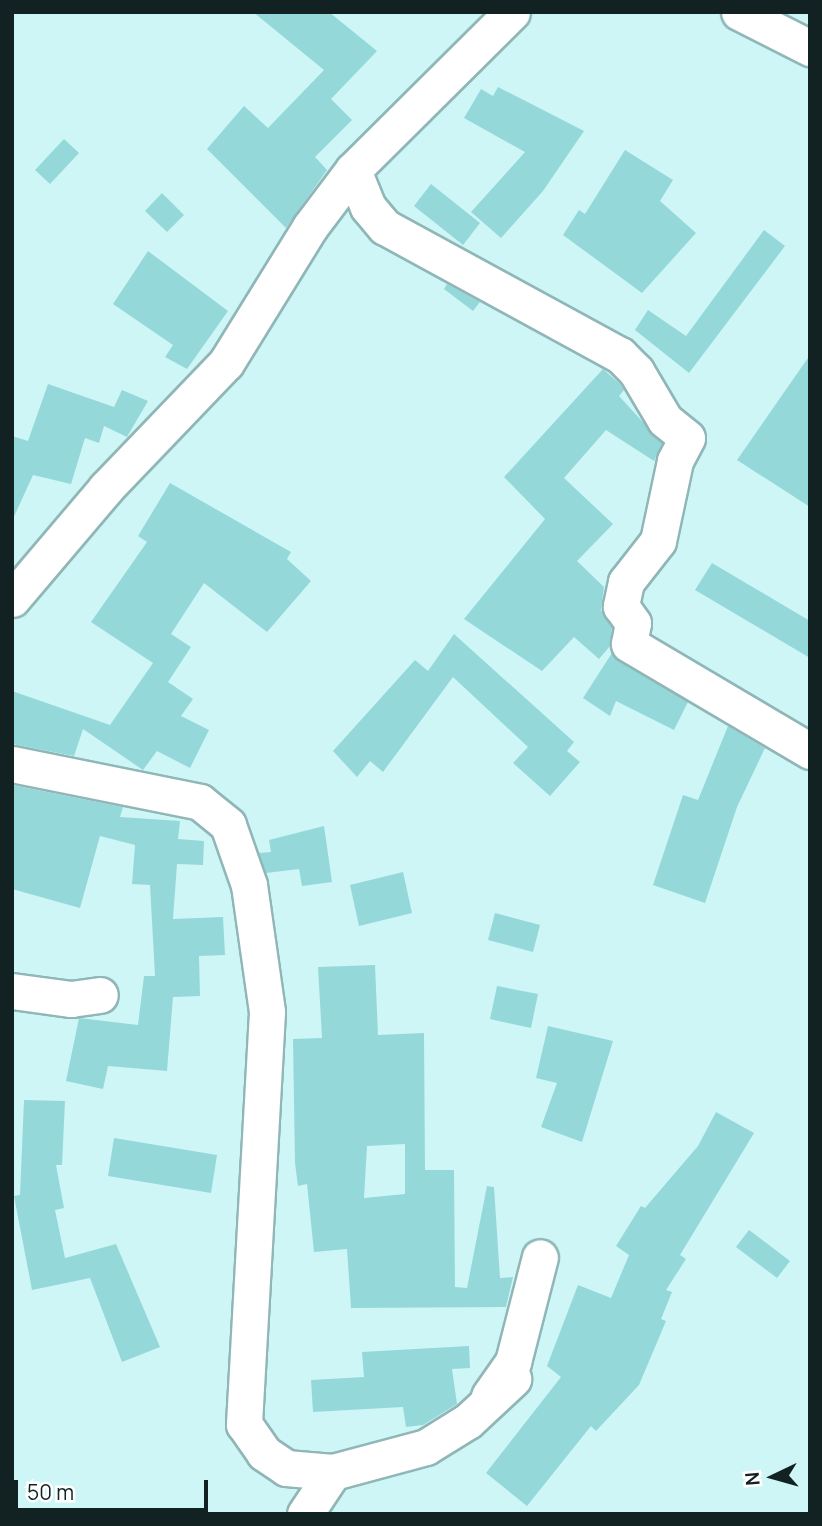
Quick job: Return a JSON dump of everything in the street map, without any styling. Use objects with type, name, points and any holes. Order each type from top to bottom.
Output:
[{"type":"street","points":[[12,598],[106,488],[226,363],[310,227],[353,170],[512,12]]},
{"type":"street","points":[[739,12],[810,48]]},
{"type":"street","points":[[353,170],[368,207],[385,227],[608,348],[636,371],[665,421],[687,438],[675,461],[658,541],[626,582],[621,606],[633,623],[629,644],[810,751]]},
{"type":"street","points":[[12,764],[200,802],[228,825],[249,885],[267,1012],[244,1424],[264,1453],[286,1468],[333,1472],[426,1447],[482,1408],[513,1379]]},
{"type":"street","points":[[12,991],[71,999],[100,995]]},
{"type":"street","points":[[482,1408],[513,1362],[540,1257]]},
{"type":"street","points":[[305,1514],[333,1472]]},
{"type":"building","points":[[253,12],[329,12],[377,51],[331,99],[352,120],[315,157],[327,170],[286,228],[207,149],[244,106],[268,128],[324,70]]},
{"type":"building","points":[[498,87],[584,131],[543,191],[501,238],[471,212],[525,152],[464,118],[481,89],[493,96]]},
{"type":"building","points":[[64,139],[79,153],[50,184],[35,170]]},
{"type":"building","points":[[625,150],[673,180],[660,201],[696,233],[642,293],[563,235],[579,210],[585,214]]},
{"type":"building","points":[[431,184],[480,223],[463,245],[414,206]]},
{"type":"building","points":[[162,193],[184,215],[167,232],[145,211]]},
{"type":"building","points":[[764,230],[785,246],[689,373],[635,330],[648,310],[686,336]]},
{"type":"building","points":[[148,251],[228,311],[187,369],[165,357],[173,345],[113,304]]},
{"type":"building","points":[[447,284],[480,302],[473,311],[444,289]]},
{"type":"building","points":[[810,355],[810,507],[737,460]]},
{"type":"building","points":[[603,369],[624,390],[619,396],[662,443],[654,461],[606,430],[564,478],[613,524],[577,561],[604,587],[601,610],[612,628],[610,646],[599,659],[574,637],[542,671],[464,619],[545,519],[504,477]]},
{"type":"building","points":[[48,384],[114,407],[122,390],[148,401],[127,437],[104,426],[99,443],[85,438],[71,484],[33,475],[12,521],[12,436],[28,441]]},
{"type":"building","points":[[170,483],[291,552],[287,559],[311,581],[267,632],[204,583],[171,634],[191,647],[168,682],[193,699],[181,716],[209,730],[190,768],[157,751],[143,770],[83,729],[74,756],[12,744],[12,691],[110,725],[153,663],[91,622],[147,542],[138,536]]},
{"type":"building","points":[[712,563],[810,621],[810,658],[695,590]]},
{"type":"building","points":[[454,634],[574,742],[567,751],[580,762],[550,796],[513,763],[528,747],[453,677],[383,772],[370,761],[357,777],[333,751],[415,660],[428,671]]},
{"type":"building","points":[[612,653],[688,702],[674,730],[616,701],[610,716],[583,698]]},
{"type":"building","points":[[728,726],[765,748],[737,807],[705,903],[653,885],[683,795],[698,800]]},
{"type":"building","points":[[12,785],[123,807],[120,817],[180,821],[178,839],[204,841],[203,865],[177,864],[173,919],[223,917],[225,955],[199,956],[200,996],[173,997],[167,1071],[108,1066],[103,1089],[66,1081],[79,1018],[138,1025],[144,976],[155,976],[150,885],[132,884],[135,845],[100,836],[80,908],[12,889]]},
{"type":"building","points":[[324,826],[332,882],[302,886],[299,869],[266,873],[259,853],[271,852],[269,840]]},
{"type":"building","points":[[403,872],[412,913],[359,926],[350,885]]},
{"type":"building","points":[[495,913],[540,925],[533,952],[488,940]]},
{"type":"building","points":[[375,965],[378,1035],[424,1033],[425,1170],[454,1170],[455,1287],[467,1288],[487,1186],[494,1187],[500,1278],[513,1277],[506,1307],[351,1308],[347,1249],[314,1252],[307,1184],[298,1186],[295,1163],[293,1039],[322,1038],[318,967]],"holes":[[[405,1144],[405,1194],[364,1198],[367,1146]]]},
{"type":"building","points":[[497,986],[538,994],[531,1028],[490,1019]]},
{"type":"building","points":[[548,1026],[613,1041],[582,1142],[541,1127],[557,1083],[536,1078]]},
{"type":"building","points":[[24,1100],[65,1101],[62,1165],[56,1165],[64,1208],[55,1210],[65,1258],[116,1244],[160,1347],[122,1362],[90,1278],[32,1290],[14,1196],[20,1195]]},
{"type":"building","points":[[716,1112],[754,1133],[680,1255],[686,1259],[666,1290],[672,1292],[661,1319],[666,1321],[639,1385],[596,1431],[591,1426],[527,1506],[486,1473],[561,1377],[547,1366],[578,1285],[611,1298],[629,1255],[616,1246],[641,1206],[645,1208],[698,1146]]},
{"type":"building","points":[[114,1138],[217,1155],[211,1193],[108,1176]]},
{"type":"building","points":[[749,1230],[790,1261],[777,1278],[736,1247]]},
{"type":"building","points":[[469,1346],[470,1368],[452,1369],[457,1404],[423,1425],[406,1427],[403,1407],[313,1412],[311,1380],[364,1377],[362,1352]]}]
